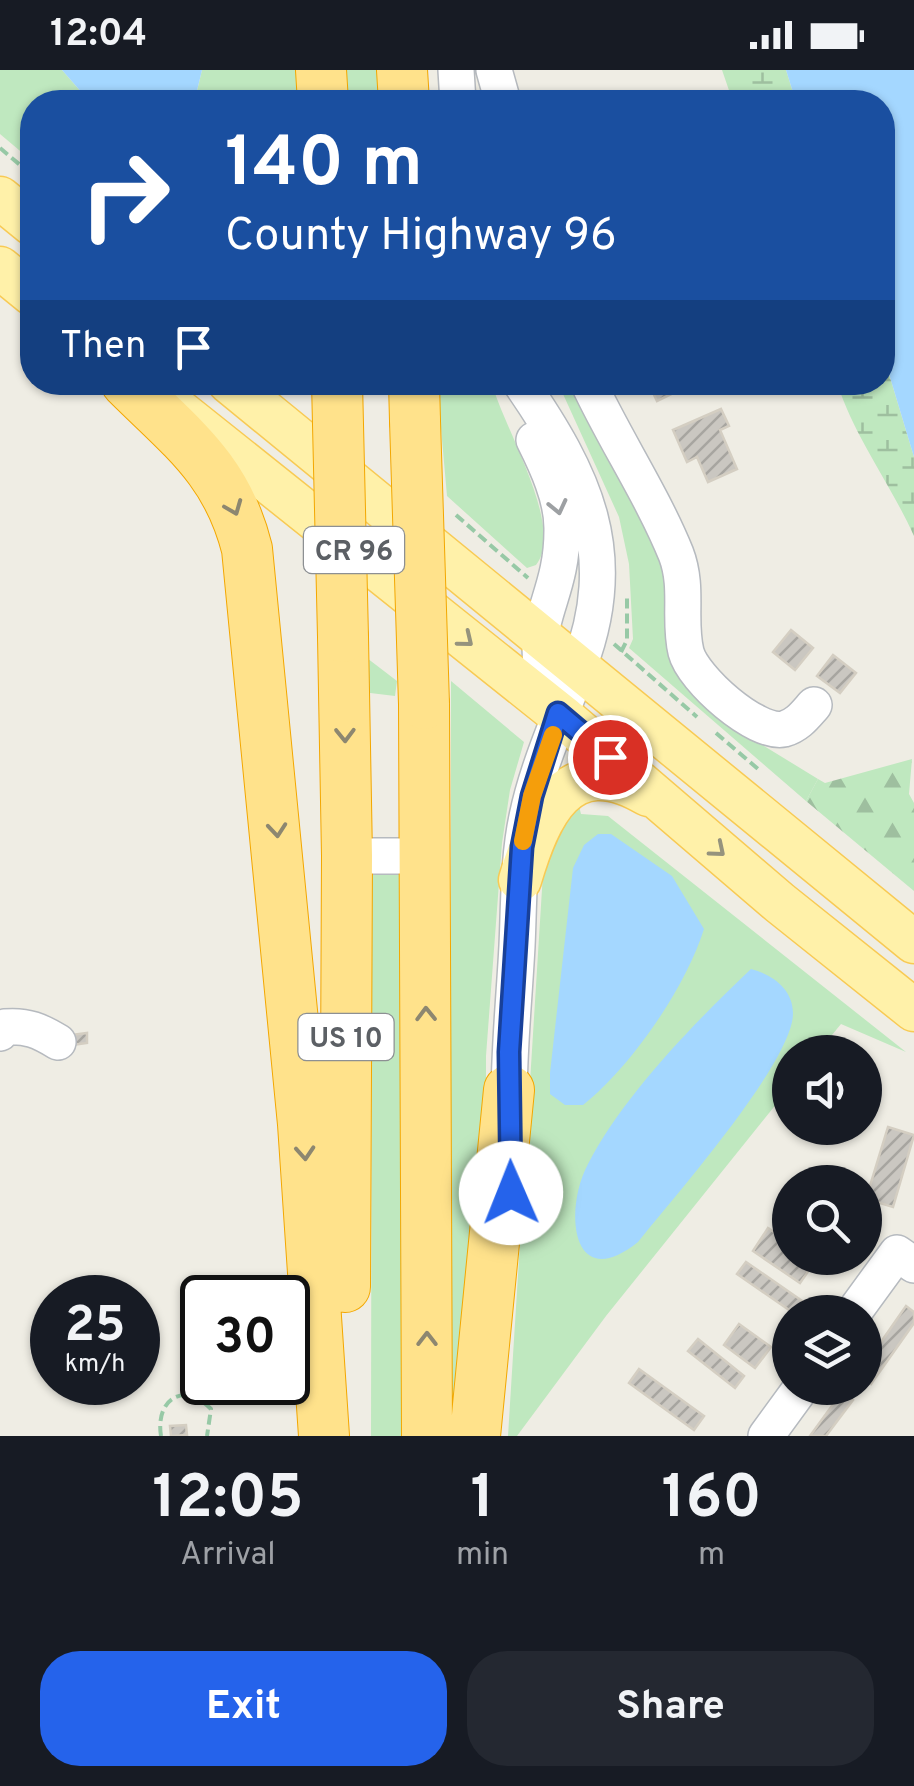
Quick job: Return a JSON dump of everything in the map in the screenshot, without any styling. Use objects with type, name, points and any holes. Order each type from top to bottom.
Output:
[{"type":"highway","points":[[139,395],[213,468],[226,489],[247,550],[304,1141],[324,1436]]},
{"type":"highway","name":"US 10","points":[[336,395],[347,856],[344,1436]]},
{"type":"highway","name":"US 10","points":[[415,402],[424,704],[427,1436]]},
{"type":"highway","points":[[476,1436],[509,1090]]},
{"type":"main road","points":[[0,198],[20,214]]},
{"type":"main road","points":[[0,268],[20,284]]},
{"type":"main road","name":"CR 96","points":[[160,395],[558,713],[914,1010]]},
{"type":"main road","name":"CR 96","points":[[245,395],[914,942]]},
{"type":"main road","points":[[520,880],[541,819],[573,784],[610,782],[639,790],[679,816]]},
{"type":"street","points":[[519,395],[520,408],[545,461],[562,525],[557,575],[539,632],[540,671],[558,713]]},
{"type":"street","points":[[500,1436],[511,1193],[509,1090],[520,880],[528,813],[558,713],[580,666],[599,596],[594,526],[560,443],[527,395]]},
{"type":"street","points":[[595,395],[676,555],[687,604],[683,630],[686,655],[696,673],[712,690],[768,729],[784,729],[799,722],[814,705]]},
{"type":"street","points":[[347,856],[425,856]]},
{"type":"street","points":[[0,1033],[5,1026],[19,1025],[37,1029],[58,1042]]},
{"type":"street","points":[[866,1295],[896,1253],[914,1266]]},
{"type":"street","points":[[766,1436],[789,1405]]},
{"type":"path","points":[[0,148],[20,165]]},
{"type":"path","points":[[161,1436],[159,1424],[168,1402],[180,1394],[198,1396],[211,1409],[207,1436]]},
{"type":"green space","points":[[0,70],[62,70],[80,90],[20,90],[20,151],[0,134]]},
{"type":"green space","points":[[202,70],[297,70],[298,90],[197,90]]},
{"type":"green space","points":[[345,70],[379,70],[380,90],[346,90]]},
{"type":"green space","points":[[722,70],[786,70],[792,90],[729,90]]},
{"type":"green space","points":[[895,394],[914,457],[914,536],[894,497],[842,395]]},
{"type":"green space","points":[[438,395],[496,395],[538,502],[543,548],[536,565],[527,568],[447,496]]},
{"type":"green space","points":[[563,395],[578,395],[652,535],[676,602],[756,741],[818,779],[806,801],[629,648],[633,639],[629,564],[619,517]]},
{"type":"green space","points":[[363,655],[397,681],[395,696],[362,692]]},
{"type":"green space","points":[[451,681],[524,742],[510,790],[502,843],[486,1056],[486,1178],[451,1436]]},
{"type":"green space","points":[[912,759],[909,794],[914,803],[914,891],[806,801],[818,779],[825,783]]},
{"type":"green space","points":[[579,806],[581,814],[608,816],[906,1052],[882,1042],[882,1035],[867,1035],[841,1024],[832,1035],[772,1035],[772,1109],[606,1316],[517,1436],[508,1436],[543,873],[550,835]],"holes":[[[754,1092],[731,1121],[578,1188]]]},
{"type":"green space","points":[[372,865],[402,865],[405,1436],[371,1436]]},
{"type":"water","points":[[62,70],[202,70],[197,90],[80,90]]},
{"type":"water","points":[[786,70],[914,70],[914,457],[895,394],[895,90],[792,90]]},
{"type":"water","points":[[598,834],[611,834],[672,876],[704,929],[684,976],[638,1048],[583,1105],[565,1105],[550,1094],[550,1073],[573,868],[584,845]]},
{"type":"water","points":[[751,969],[783,987],[793,1012],[787,1035],[772,1035],[772,1066],[768,1073],[725,1135],[638,1242],[616,1256],[599,1259],[587,1253],[575,1223],[580,1183],[588,1164],[620,1112],[707,1012]]},
{"type":"building","points":[[721,409],[729,426],[720,430],[737,469],[708,482],[697,457],[687,462],[673,430]]},
{"type":"building","points":[[791,630],[813,648],[795,670],[773,652]]},
{"type":"building","points":[[833,655],[856,673],[840,693],[817,676]]},
{"type":"building","points":[[87,1033],[87,1043],[72,1045],[71,1035]]},
{"type":"building","points":[[888,1127],[914,1135],[893,1207],[882,1204],[882,1165],[876,1165]]},
{"type":"building","points":[[768,1228],[772,1231],[772,1264],[753,1251]]},
{"type":"building","points":[[746,1262],[794,1295],[772,1295],[772,1298],[737,1274]]},
{"type":"building","points":[[788,1275],[806,1275],[800,1283]]},
{"type":"building","points":[[906,1306],[914,1312],[914,1323],[882,1368],[882,1341]]},
{"type":"building","points":[[739,1324],[771,1347],[755,1368],[724,1345]]},
{"type":"building","points":[[698,1339],[744,1376],[735,1388],[688,1351]]},
{"type":"building","points":[[639,1369],[704,1416],[694,1430],[629,1383]]},
{"type":"building","points":[[833,1405],[849,1405],[826,1436],[810,1436]]},
{"type":"building","points":[[186,1425],[187,1435],[171,1436],[170,1426]]},
{"type":"slow traffic","points":[[523,841],[532,796],[553,735]]},
{"type":"route","points":[[511,1193],[509,1052],[522,847],[532,796],[558,713],[610,757]]}]
